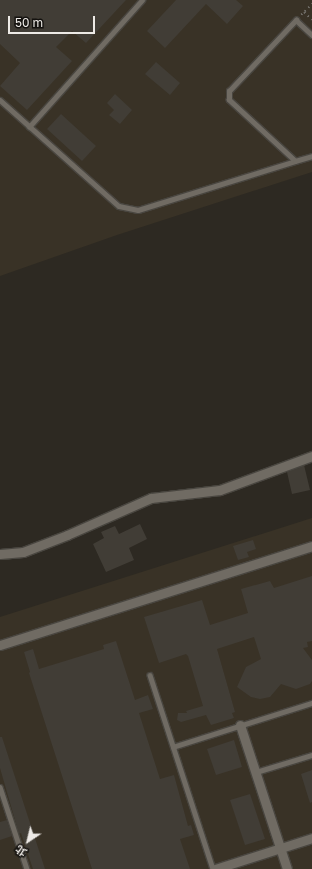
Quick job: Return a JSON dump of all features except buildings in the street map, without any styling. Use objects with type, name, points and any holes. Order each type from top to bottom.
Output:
[{"type":"street","points":[[0,554],[23,552],[67,536],[151,498],[220,490],[312,456]]},
{"type":"street","points":[[0,645],[312,546]]},
{"type":"street","points":[[240,725],[287,869]]},
{"type":"street","points":[[214,869],[312,838]]},
{"type":"lane","points":[[29,127],[142,0]]},
{"type":"lane","points":[[295,161],[229,100],[229,91],[296,20],[312,35]]},
{"type":"lane","points":[[0,100],[119,206],[138,210],[312,156]]},
{"type":"lane","points":[[150,675],[214,869]]},
{"type":"lane","points":[[173,747],[312,703]]},
{"type":"lane","points":[[256,772],[312,755]]},
{"type":"lane","points":[[0,787],[27,869]]},
{"type":"path","points":[[296,20],[312,4]]},
{"type":"path","points":[[304,12],[312,20]]},
{"type":"shaded area","points":[[0,0],[312,0],[312,172],[117,235],[0,276]]},
{"type":"shaded area","points":[[312,518],[312,869],[0,869],[0,617]]}]
